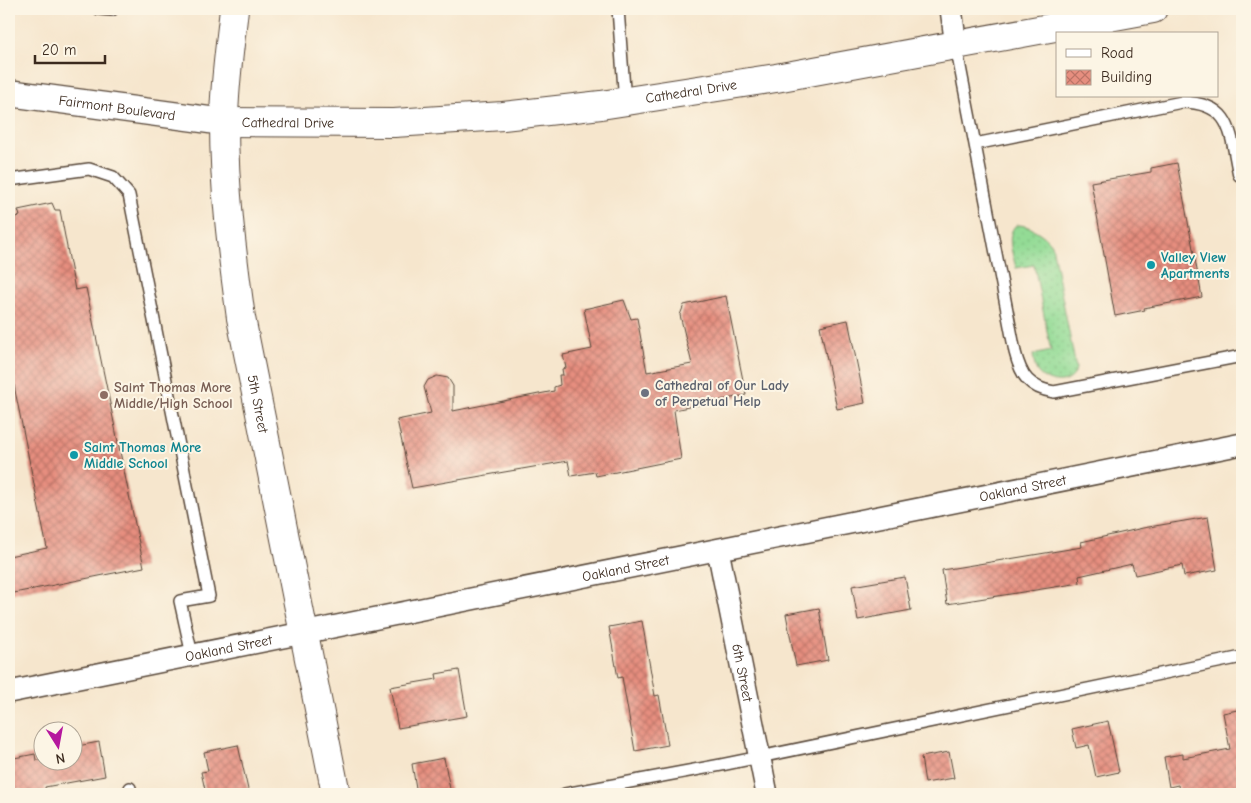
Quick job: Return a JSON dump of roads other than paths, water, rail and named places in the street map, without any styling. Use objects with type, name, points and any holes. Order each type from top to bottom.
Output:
[{"type":"main road","name":"5th Street","points":[[234,9],[224,122],[229,215],[241,318],[336,794]]},
{"type":"main road","name":"Cathedral Drive","points":[[224,122],[394,123],[503,116],[625,102],[956,46],[1153,9]]},
{"type":"street","points":[[951,9],[956,46]]},
{"type":"street","name":"Fairmont Boulevard","points":[[9,93],[224,122]]},
{"type":"street","name":"Oakland Street","points":[[9,692],[1242,444]]},
{"type":"street","name":"6th Street","points":[[718,550],[767,794]]},
{"type":"lane","points":[[100,9],[112,9]]},
{"type":"lane","points":[[618,9],[625,102]]},
{"type":"lane","points":[[956,46],[1019,367],[1028,380],[1039,390],[1054,392],[1242,356]]},
{"type":"lane","points":[[975,144],[1182,102],[1198,102],[1221,114],[1227,123],[1239,175]]},
{"type":"lane","points":[[9,180],[89,169],[113,177],[130,195],[209,596],[180,602],[192,655]]},
{"type":"lane","points":[[565,794],[1242,658]]},
{"type":"place","name":"Valley View Apartments","points":[[1151,265]]},
{"type":"place","name":"Cathedral of Our Lady of Perpetual Help","points":[[645,393]]},
{"type":"place","name":"Saint Thomas More Middle/High School","points":[[104,395]]},
{"type":"place","name":"Saint Thomas More Middle School","points":[[74,455]]}]
